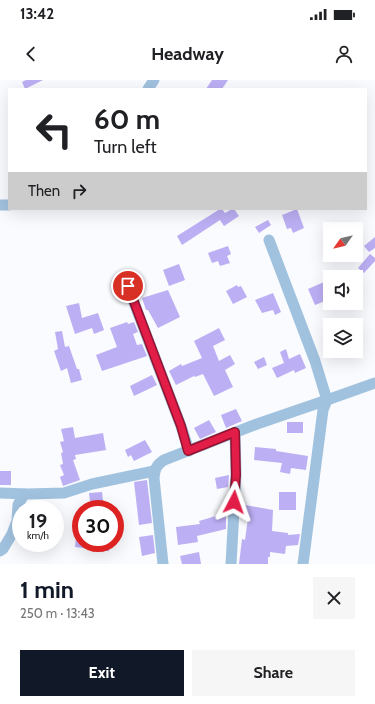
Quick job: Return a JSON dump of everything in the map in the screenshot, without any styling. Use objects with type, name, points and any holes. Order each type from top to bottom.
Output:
[{"type":"street","points":[[269,240],[315,361],[327,400],[323,410],[303,564]]},
{"type":"street","points":[[128,286],[181,426],[188,451]]},
{"type":"street","points":[[163,564],[154,471],[156,467],[164,460],[256,424],[375,383]]},
{"type":"street","points":[[231,564],[236,475],[235,432]]},
{"type":"street","points":[[0,493],[24,494],[64,492],[92,484],[154,471]]},
{"type":"street","points":[[0,551],[3,549],[12,534],[17,521],[18,505],[24,494]]},
{"type":"building","points":[[26,80],[43,80],[27,88],[25,88],[22,82]]},
{"type":"building","points":[[212,80],[228,80],[223,88],[207,88]]},
{"type":"building","points":[[218,210],[223,210],[225,213],[230,210],[235,210],[239,216],[224,226],[220,220],[182,245],[177,236]]},
{"type":"building","points":[[297,210],[304,228],[293,233],[291,228],[287,229],[282,215]]},
{"type":"building","points":[[268,220],[271,225],[259,233],[255,227]]},
{"type":"building","points":[[375,237],[375,248],[369,252],[364,246]]},
{"type":"building","points":[[228,246],[231,254],[227,256],[230,263],[220,266],[218,261],[212,263],[208,253]]},
{"type":"building","points":[[370,254],[375,258],[375,261],[364,273],[363,270],[358,268]]},
{"type":"building","points":[[179,264],[185,280],[169,286],[163,270]]},
{"type":"building","points":[[323,282],[323,302],[315,305],[308,289]]},
{"type":"building","points":[[237,285],[238,287],[241,286],[247,297],[233,304],[226,291]]},
{"type":"building","points":[[168,290],[180,317],[158,328],[148,310],[146,310],[142,298]]},
{"type":"building","points":[[273,293],[281,312],[275,315],[273,310],[262,313],[255,300]]},
{"type":"building","points":[[79,303],[82,318],[98,313],[104,330],[94,334],[92,328],[75,334],[66,306]]},
{"type":"building","points":[[127,322],[128,324],[134,322],[138,332],[133,334],[137,345],[142,344],[147,356],[102,371],[96,355],[117,347],[110,328]]},
{"type":"building","points":[[219,328],[225,340],[213,346],[219,361],[230,355],[235,364],[225,370],[233,387],[214,396],[203,374],[194,376],[176,385],[169,371],[181,364],[182,366],[202,358],[194,341]]},
{"type":"building","points":[[62,331],[65,347],[69,346],[82,380],[71,383],[67,368],[61,371],[54,351],[58,349],[55,332]]},
{"type":"building","points":[[286,349],[289,359],[300,354],[306,368],[295,373],[294,370],[277,378],[272,368],[284,363],[280,352]]},
{"type":"building","points":[[264,357],[267,365],[258,369],[254,362]]},
{"type":"building","points":[[152,375],[157,385],[134,396],[130,386]]},
{"type":"building","points":[[236,409],[242,421],[226,428],[221,415]]},
{"type":"building","points":[[209,420],[216,432],[200,439],[194,428]]},
{"type":"building","points":[[287,422],[303,422],[303,433],[287,433]]},
{"type":"building","points":[[73,427],[75,438],[103,433],[106,450],[75,455],[76,459],[73,460],[80,480],[63,486],[60,477],[64,475],[60,465],[63,464],[61,453],[63,452],[60,442],[64,441],[61,429]]},
{"type":"building","points":[[145,440],[152,452],[134,461],[131,455],[128,457],[125,450]]},
{"type":"building","points":[[255,447],[276,449],[276,451],[308,456],[306,470],[291,468],[290,474],[280,472],[282,463],[254,460]]},
{"type":"building","points":[[0,471],[11,471],[11,485],[0,485]]},
{"type":"building","points":[[229,475],[228,487],[217,489],[215,478]]},
{"type":"building","points":[[147,480],[152,523],[139,525],[134,482]]},
{"type":"building","points":[[102,492],[103,500],[90,500],[89,493]]},
{"type":"building","points":[[279,492],[296,492],[296,510],[279,510]]},
{"type":"building","points":[[245,505],[273,510],[272,531],[288,533],[288,535],[300,534],[298,545],[286,546],[285,554],[270,552],[268,564],[239,564],[242,539],[245,540],[248,518],[243,517]]},
{"type":"building","points":[[226,513],[226,529],[197,536],[198,542],[178,545],[176,527],[200,524],[199,521]]},
{"type":"building","points":[[153,535],[155,553],[142,556],[139,537]]},
{"type":"building","points":[[199,552],[201,564],[182,564],[180,556]]},
{"type":"route","points":[[128,286],[181,426],[188,451],[235,432],[236,475],[234,502]]}]
